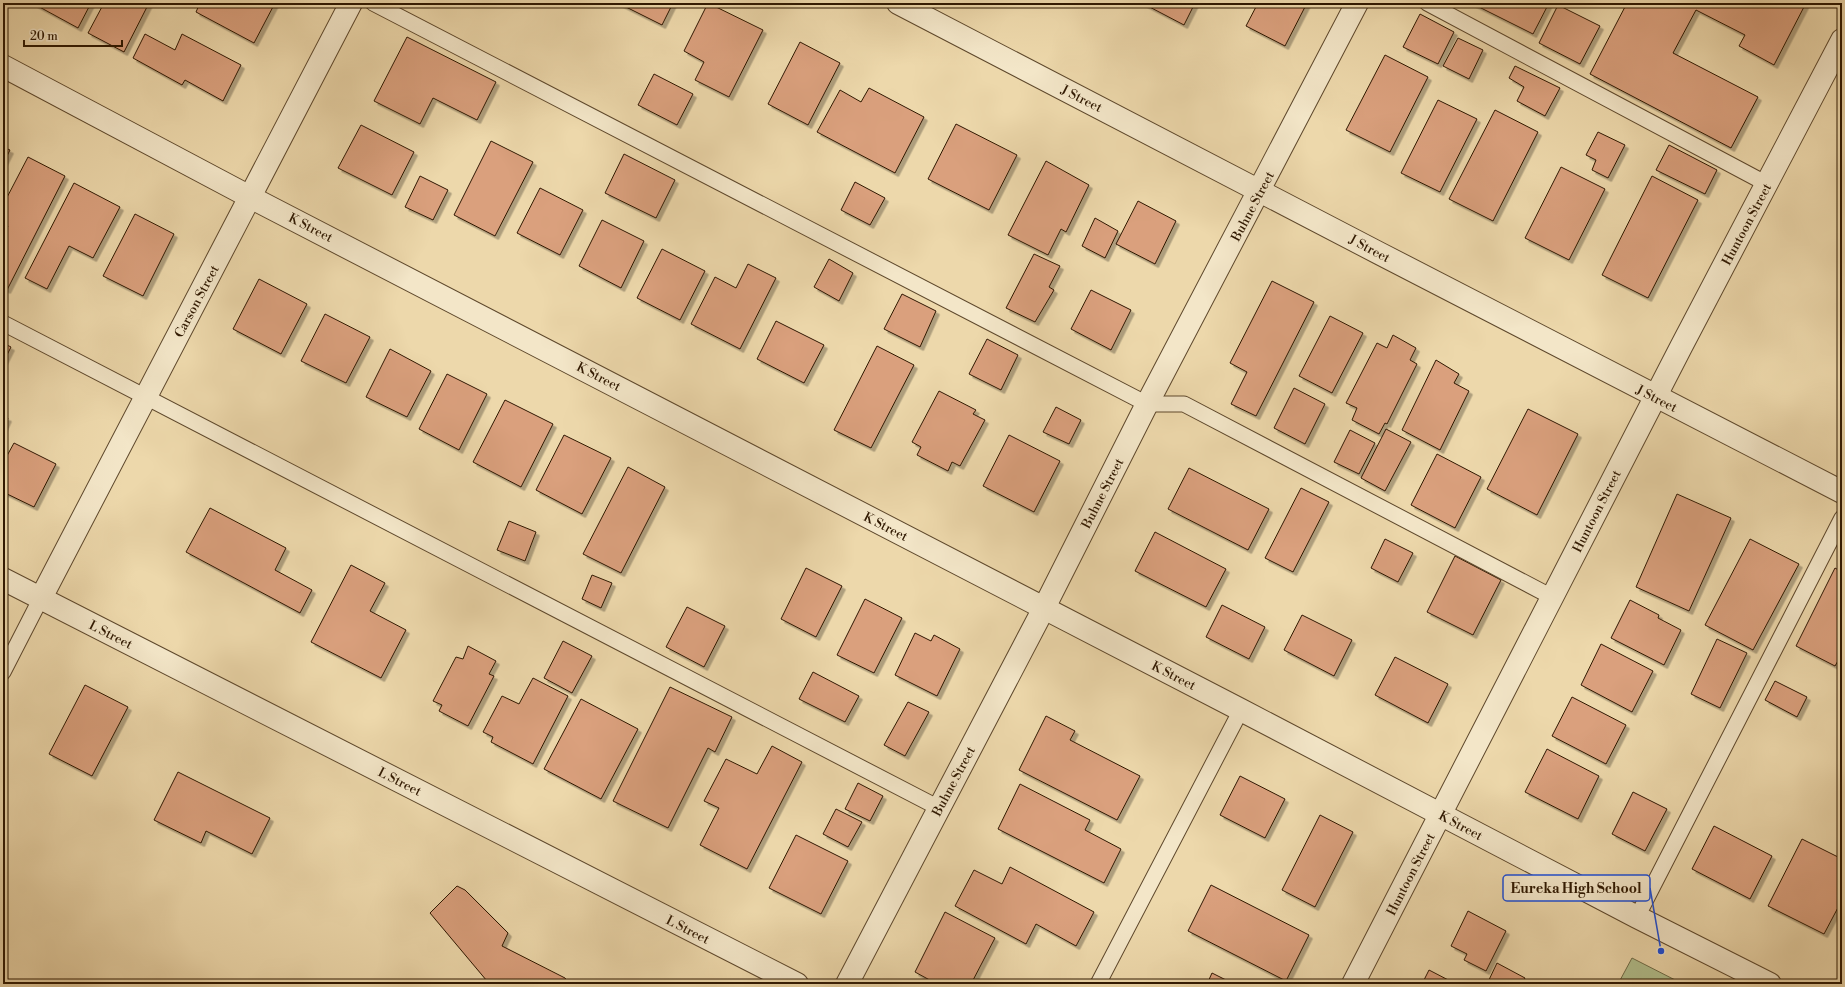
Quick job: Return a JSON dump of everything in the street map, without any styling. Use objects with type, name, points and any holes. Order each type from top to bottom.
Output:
[{"type":"street","name":"Carson Street","points":[[41,598],[351,3]]},
{"type":"street","name":"J Street","points":[[898,3],[1655,398],[1842,492]]},
{"type":"street","name":"Buhne Street","points":[[848,984],[1044,608],[1147,404],[1260,191],[1357,3]]},
{"type":"street","name":"Huntoon Street","points":[[1353,984],[1655,398],[1842,40]]},
{"type":"street","name":"K Street","points":[[3,66],[250,197],[1241,710],[1637,917],[1770,984]]},
{"type":"street","name":"L Street","points":[[3,579],[797,984]]},
{"type":"lane","points":[[373,3],[1147,404],[1184,404],[1552,597]]},
{"type":"lane","points":[[1427,3],[1767,184]]},
{"type":"lane","points":[[3,322],[939,808]]},
{"type":"lane","points":[[1637,917],[1842,518]]},
{"type":"lane","points":[[3,672],[41,598]]},
{"type":"lane","points":[[1098,984],[1241,710]]},
{"type":"green space","points":[[1632,958],[1683,984],[1618,984]]},
{"type":"building","points":[[91,3],[78,28],[34,4]]},
{"type":"building","points":[[104,3],[149,3],[124,52],[88,33]]},
{"type":"building","points":[[200,3],[275,3],[254,43],[196,12]]},
{"type":"building","points":[[618,3],[673,3],[662,25]]},
{"type":"building","points":[[708,3],[763,30],[729,97],[695,80],[704,62],[684,51]]},
{"type":"building","points":[[1142,3],[1195,3],[1184,25]]},
{"type":"building","points":[[1258,3],[1307,3],[1285,46],[1246,26]]},
{"type":"building","points":[[1471,3],[1549,3],[1533,34]]},
{"type":"building","points":[[1627,3],[1806,3],[1774,65],[1739,46],[1745,35],[1696,10],[1673,53],[1758,97],[1731,148],[1590,74]]},
{"type":"building","points":[[1558,5],[1600,26],[1580,64],[1539,43]]},
{"type":"building","points":[[1420,14],[1454,32],[1438,64],[1403,47]]},
{"type":"building","points":[[145,34],[175,50],[182,34],[241,65],[223,101],[185,80],[182,85],[133,58]]},
{"type":"building","points":[[407,37],[496,82],[477,120],[433,98],[420,124],[374,101]]},
{"type":"building","points":[[1458,38],[1483,50],[1469,79],[1443,66]]},
{"type":"building","points":[[800,42],[840,63],[808,125],[768,104]]},
{"type":"building","points":[[1385,55],[1428,77],[1390,152],[1346,130]]},
{"type":"building","points":[[1515,66],[1560,88],[1545,116],[1517,101],[1524,87],[1509,78]]},
{"type":"building","points":[[654,74],[693,94],[677,125],[638,105]]},
{"type":"building","points":[[869,88],[924,117],[895,173],[817,132],[840,90],[861,102]]},
{"type":"building","points":[[1438,100],[1477,119],[1440,192],[1401,173]]},
{"type":"building","points":[[1495,110],[1538,132],[1493,221],[1449,199]]},
{"type":"building","points":[[956,124],[1017,155],[989,210],[928,179]]},
{"type":"building","points":[[361,125],[414,152],[392,195],[338,168]]},
{"type":"building","points":[[1598,132],[1625,145],[1608,178],[1592,170],[1596,160],[1586,155]]},
{"type":"building","points":[[491,141],[533,162],[495,236],[454,215]]},
{"type":"building","points":[[1669,145],[1717,170],[1705,194],[1656,170]]},
{"type":"building","points":[[3,147],[10,150],[3,164]]},
{"type":"building","points":[[624,154],[675,180],[656,218],[605,193]]},
{"type":"building","points":[[28,157],[65,176],[7,290],[3,288],[3,235],[8,226],[3,224],[3,205]]},
{"type":"building","points":[[1046,161],[1089,185],[1066,232],[1061,229],[1048,255],[1008,235]]},
{"type":"building","points":[[1561,167],[1605,189],[1569,260],[1525,238]]},
{"type":"building","points":[[420,176],[448,190],[433,220],[405,207]]},
{"type":"building","points":[[1652,176],[1698,200],[1648,298],[1602,275]]},
{"type":"building","points":[[855,182],[885,198],[870,225],[841,210]]},
{"type":"building","points":[[74,183],[120,207],[93,258],[69,246],[47,289],[25,278]]},
{"type":"building","points":[[540,188],[583,210],[560,255],[517,233]]},
{"type":"building","points":[[1138,201],[1176,221],[1155,264],[1116,244]]},
{"type":"building","points":[[135,214],[174,234],[143,296],[103,276]]},
{"type":"building","points":[[1095,218],[1118,231],[1105,258],[1082,246]]},
{"type":"building","points":[[602,220],[644,241],[621,288],[579,266]]},
{"type":"building","points":[[662,249],[705,271],[680,320],[637,298]]},
{"type":"building","points":[[1034,254],[1060,266],[1049,287],[1054,290],[1035,322],[1006,308]]},
{"type":"building","points":[[829,259],[853,273],[839,301],[814,287]]},
{"type":"building","points":[[748,264],[776,278],[740,349],[691,324],[715,277],[736,288]]},
{"type":"building","points":[[259,279],[307,304],[281,354],[233,329]]},
{"type":"building","points":[[1272,281],[1314,302],[1256,416],[1231,404],[1247,372],[1230,363]]},
{"type":"building","points":[[1091,290],[1131,310],[1111,350],[1071,329]]},
{"type":"building","points":[[902,294],[936,311],[920,347],[884,329]]},
{"type":"building","points":[[325,314],[370,337],[346,383],[301,361]]},
{"type":"building","points":[[1330,316],[1363,333],[1332,393],[1299,376]]},
{"type":"building","points":[[776,321],[824,345],[804,383],[757,359]]},
{"type":"building","points":[[1393,335],[1416,348],[1410,360],[1417,364],[1387,424],[1385,423],[1379,434],[1352,420],[1357,408],[1346,403],[1377,343],[1387,348]]},
{"type":"building","points":[[987,339],[1018,355],[1001,390],[969,374]]},
{"type":"building","points":[[3,343],[11,347],[3,363]]},
{"type":"building","points":[[877,346],[914,365],[871,448],[834,430]]},
{"type":"building","points":[[390,349],[431,371],[407,417],[366,397]]},
{"type":"building","points":[[1436,360],[1459,374],[1454,383],[1469,391],[1440,450],[1402,430]]},
{"type":"building","points":[[447,374],[487,394],[459,450],[419,429]]},
{"type":"building","points":[[1294,388],[1325,404],[1305,444],[1274,428]]},
{"type":"building","points":[[939,391],[976,410],[973,414],[985,420],[960,466],[952,462],[948,471],[917,455],[921,447],[912,442]]},
{"type":"building","points":[[505,400],[553,424],[521,487],[473,462]]},
{"type":"building","points":[[1056,407],[1081,420],[1069,444],[1043,432]]},
{"type":"building","points":[[1528,409],[1578,434],[1537,515],[1487,489]]},
{"type":"building","points":[[3,416],[8,418],[3,429]]},
{"type":"building","points":[[1386,429],[1411,442],[1385,491],[1361,478]]},
{"type":"building","points":[[1350,430],[1375,443],[1359,474],[1334,462]]},
{"type":"building","points":[[564,435],[611,458],[582,514],[536,490]]},
{"type":"building","points":[[1009,435],[1060,461],[1034,512],[983,486]]},
{"type":"building","points":[[14,443],[56,464],[34,507],[3,492],[3,463]]},
{"type":"building","points":[[1437,454],[1481,477],[1455,528],[1411,505]]},
{"type":"building","points":[[628,467],[665,487],[621,573],[583,554]]},
{"type":"building","points":[[1189,468],[1269,509],[1248,550],[1168,509]]},
{"type":"building","points":[[1301,488],[1329,502],[1293,572],[1265,558]]},
{"type":"building","points":[[1677,494],[1731,518],[1689,611],[1636,587]]},
{"type":"building","points":[[210,508],[286,548],[275,570],[312,590],[300,613],[186,552]]},
{"type":"building","points":[[509,521],[536,532],[525,561],[497,550]]},
{"type":"building","points":[[1155,532],[1226,569],[1206,607],[1135,571]]},
{"type":"building","points":[[1385,539],[1413,553],[1398,582],[1371,568]]},
{"type":"building","points":[[1750,539],[1799,564],[1753,650],[1705,625]]},
{"type":"building","points":[[1455,556],[1501,580],[1473,635],[1427,612]]},
{"type":"building","points":[[351,565],[385,583],[370,611],[406,630],[381,678],[311,642]]},
{"type":"building","points":[[806,568],[842,586],[816,637],[781,619]]},
{"type":"building","points":[[1835,568],[1842,572],[1842,654],[1835,666],[1796,646]]},
{"type":"building","points":[[592,575],[612,583],[601,608],[582,599]]},
{"type":"building","points":[[865,599],[902,618],[874,673],[837,655]]},
{"type":"building","points":[[1630,600],[1659,615],[1658,618],[1681,630],[1664,665],[1611,638]]},
{"type":"building","points":[[1222,605],[1265,627],[1249,659],[1206,637]]},
{"type":"building","points":[[687,607],[725,626],[704,667],[666,647]]},
{"type":"building","points":[[1302,615],[1352,640],[1334,676],[1284,650]]},
{"type":"building","points":[[915,633],[931,641],[934,635],[960,649],[937,696],[895,675]]},
{"type":"building","points":[[1717,639],[1747,653],[1720,708],[1691,694]]},
{"type":"building","points":[[563,641],[592,656],[572,693],[544,678]]},
{"type":"building","points":[[1601,644],[1653,671],[1632,712],[1581,685]]},
{"type":"building","points":[[468,646],[496,661],[489,674],[494,676],[468,726],[439,711],[442,705],[433,701],[456,657],[463,659]]},
{"type":"building","points":[[1395,657],[1448,684],[1428,723],[1375,695]]},
{"type":"building","points":[[813,672],[859,696],[845,722],[799,699]]},
{"type":"building","points":[[533,678],[568,696],[533,764],[491,742],[493,737],[483,732],[502,696],[519,704]]},
{"type":"building","points":[[1775,681],[1807,697],[1797,717],[1765,700]]},
{"type":"building","points":[[85,685],[128,707],[92,776],[49,754]]},
{"type":"building","points":[[670,687],[732,717],[715,752],[708,748],[668,828],[613,801]]},
{"type":"building","points":[[1572,697],[1626,725],[1606,764],[1552,736]]},
{"type":"building","points":[[581,699],[638,729],[601,799],[544,769]]},
{"type":"building","points":[[908,702],[929,712],[905,756],[884,745]]},
{"type":"building","points":[[1046,716],[1075,731],[1070,740],[1140,776],[1117,820],[1019,770]]},
{"type":"building","points":[[772,746],[802,762],[747,869],[700,845],[719,808],[704,801],[726,759],[757,774]]},
{"type":"building","points":[[1547,749],[1599,776],[1578,819],[1525,792]]},
{"type":"building","points":[[178,772],[270,818],[252,854],[206,831],[201,843],[154,820]]},
{"type":"building","points":[[1240,776],[1285,799],[1265,838],[1220,815]]},
{"type":"building","points":[[858,783],[883,796],[870,821],[845,809]]},
{"type":"building","points":[[1020,784],[1090,820],[1085,830],[1121,849],[1104,883],[998,829]]},
{"type":"building","points":[[1633,792],[1667,809],[1645,851],[1612,834]]},
{"type":"building","points":[[836,809],[862,822],[848,847],[823,834]]},
{"type":"building","points":[[1320,815],[1353,832],[1315,907],[1282,890]]},
{"type":"building","points":[[1714,826],[1772,856],[1750,899],[1692,869]]},
{"type":"building","points":[[796,835],[848,861],[821,914],[769,888]]},
{"type":"building","points":[[1802,839],[1842,859],[1842,900],[1824,934],[1768,906]]},
{"type":"building","points":[[1010,867],[1094,912],[1076,946],[1036,924],[1026,944],[955,906],[974,870],[1002,884]]},
{"type":"building","points":[[1211,885],[1309,935],[1286,981],[1188,931]]},
{"type":"building","points":[[457,886],[465,890],[508,933],[502,946],[565,978],[570,984],[494,984],[487,981],[430,913]]},
{"type":"building","points":[[1468,911],[1506,931],[1486,971],[1464,960],[1467,954],[1451,946]]},
{"type":"building","points":[[945,912],[995,938],[971,984],[937,984],[915,972]]},
{"type":"building","points":[[1497,963],[1525,978],[1522,984],[1487,984]]},
{"type":"building","points":[[1429,970],[1456,984],[1422,984]]},
{"type":"building","points":[[1212,973],[1234,984],[1207,984]]},
{"type":"place","name":"Eureka High School","points":[[1661,951]]}]
